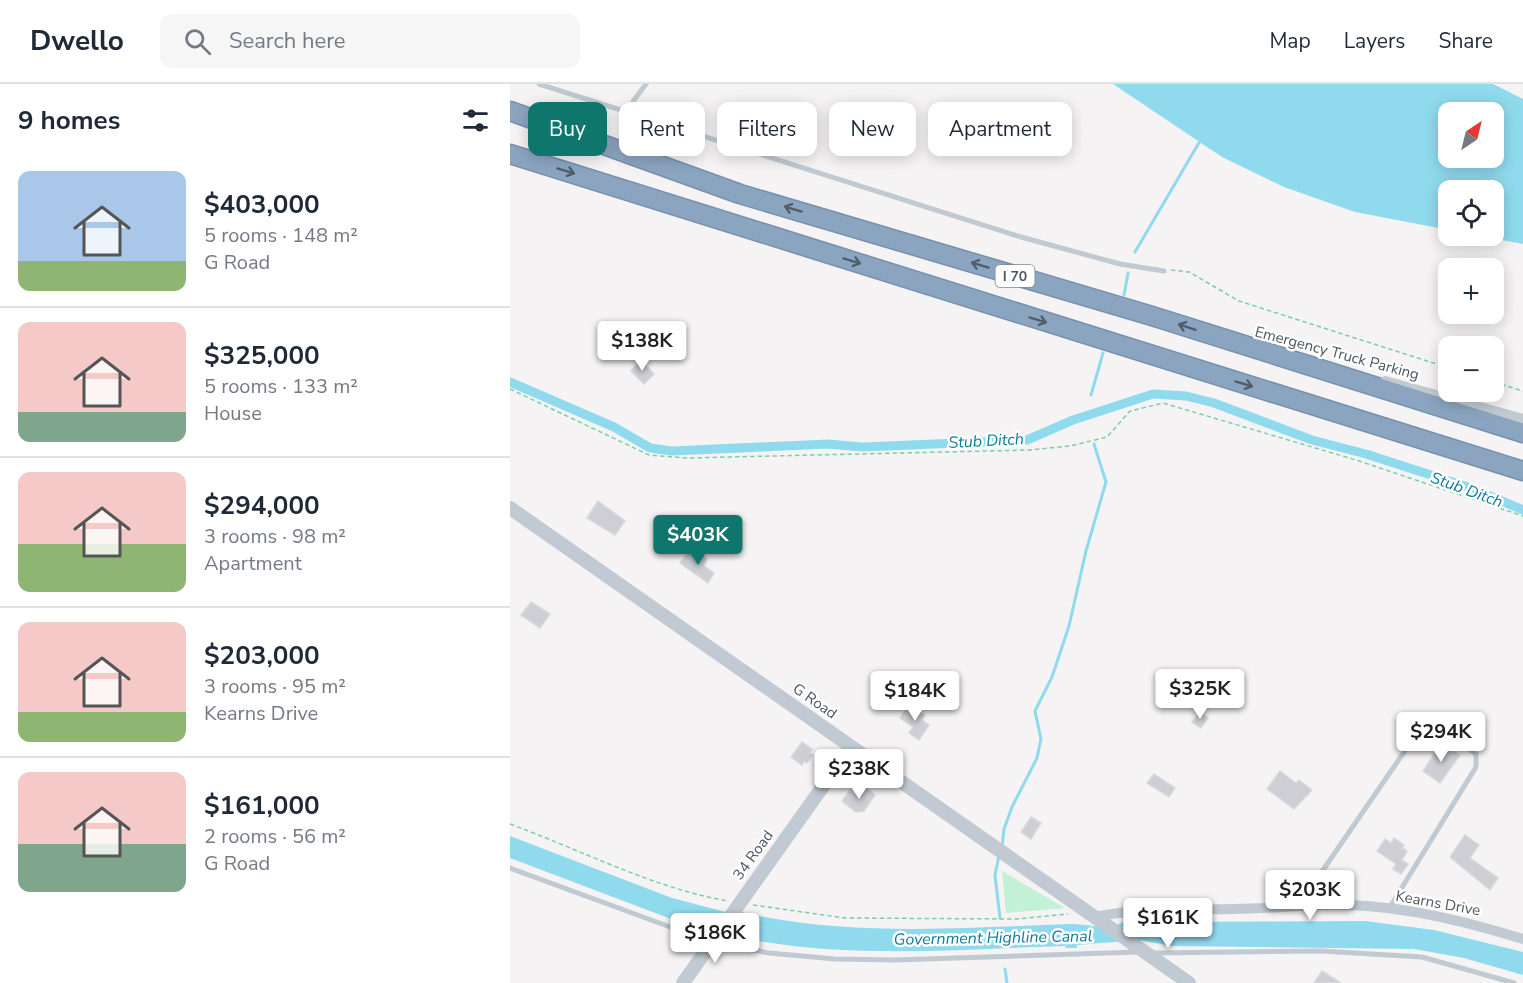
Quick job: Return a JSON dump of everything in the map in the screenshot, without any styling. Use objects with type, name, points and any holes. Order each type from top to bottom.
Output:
[{"type":"highway","name":"I 70","points":[[510,111],[740,194],[1214,336],[1523,433]]},
{"type":"highway","name":"I 70","points":[[510,154],[1523,471]]},
{"type":"street","name":"Emergency Truck Parking","points":[[1214,336],[1523,419]]},
{"type":"street","name":"G Road","points":[[510,508],[1189,983]]},
{"type":"street","name":"34 Road","points":[[683,983],[851,747]]},
{"type":"street","name":"Kearns Drive","points":[[1095,917],[1140,909],[1349,905],[1389,909],[1471,923],[1523,939]]},
{"type":"lane","points":[[539,84],[619,109]]},
{"type":"lane","points":[[633,102],[646,84]]},
{"type":"lane","points":[[705,136],[1021,237],[1120,264],[1164,271]]},
{"type":"lane","points":[[1298,907],[1302,897],[1363,814],[1424,723],[1430,722],[1476,754],[1476,767],[1389,909]]},
{"type":"lane","points":[[510,868],[711,942],[769,953],[835,959],[1145,952],[1170,955],[1321,951],[1422,957],[1514,983]]},
{"type":"path","points":[[1164,271],[1188,272],[1239,302],[1438,365]]},
{"type":"path","points":[[1504,385],[1523,391]]},
{"type":"path","points":[[510,389],[649,455],[686,458],[1029,450],[1071,446],[1107,437],[1130,411],[1163,403],[1356,460],[1523,516]]},
{"type":"path","points":[[510,824],[735,908],[845,918],[1017,919],[1066,914],[1083,908]]},
{"type":"green space","points":[[1002,871],[1065,908],[1006,913]]},
{"type":"water","points":[[1113,84],[1493,84],[1523,99],[1523,244],[1504,240],[1504,180],[1438,180],[1438,228],[1355,212],[1284,187],[1222,157]]},
{"type":"water","name":"Government Highline Canal","points":[[510,836],[672,898],[737,915],[741,912],[822,925],[905,929],[1070,924],[1105,927],[1123,922],[1365,921],[1434,930],[1523,952],[1523,975],[1464,958],[1414,949],[1172,946],[1139,940],[1077,945],[1077,948],[1066,948],[1065,946],[909,951],[791,946],[748,939],[715,926],[710,928],[687,925],[510,858]]},
{"type":"building","points":[[640,360],[654,374],[644,384],[631,371]]},
{"type":"building","points":[[598,501],[625,521],[615,535],[587,518]]},
{"type":"building","points":[[688,552],[697,556],[699,553],[707,559],[704,566],[714,573],[708,583],[680,563]]},
{"type":"building","points":[[531,602],[550,614],[540,628],[521,615]]},
{"type":"building","points":[[912,707],[925,715],[922,720],[929,725],[919,740],[909,733],[913,727],[900,718],[906,709],[909,711]]},
{"type":"building","points":[[1200,712],[1208,718],[1201,728],[1192,722]]},
{"type":"building","points":[[802,742],[812,749],[810,753],[813,755],[807,763],[804,761],[802,765],[791,757]]},
{"type":"building","points":[[1442,743],[1460,755],[1440,783],[1423,771]]},
{"type":"building","points":[[1280,771],[1296,783],[1299,780],[1312,790],[1294,809],[1267,789]]},
{"type":"building","points":[[1154,774],[1175,788],[1169,797],[1147,783]]},
{"type":"building","points":[[866,788],[875,795],[864,811],[856,812],[842,801],[850,790],[859,797]]},
{"type":"building","points":[[1031,817],[1041,823],[1031,839],[1021,832]]},
{"type":"building","points":[[1465,835],[1479,845],[1470,858],[1498,878],[1490,890],[1450,857]]},
{"type":"building","points":[[1394,838],[1404,845],[1402,848],[1407,851],[1402,860],[1408,864],[1401,874],[1393,869],[1396,864],[1377,851],[1385,839],[1391,843]]},
{"type":"building","points":[[1322,971],[1341,983],[1314,983]]},
{"type":"waterway","points":[[1135,252],[1200,141]]},
{"type":"waterway","points":[[1124,295],[1128,273]]},
{"type":"waterway","points":[[1091,395],[1103,353]]},
{"type":"waterway","name":"Stub Ditch","points":[[510,382],[614,427],[650,448],[672,451],[828,444],[862,447],[1027,440],[1073,420],[1153,394],[1186,396],[1214,403],[1312,440],[1366,454],[1471,488],[1523,510]]},
{"type":"waterway","points":[[1002,847],[1004,829],[1012,807],[1037,758],[1041,739],[1035,711],[1052,677],[1069,626],[1086,551],[1106,482],[1094,444]]},
{"type":"waterway","points":[[999,856],[995,875],[1000,918]]},
{"type":"waterway","points":[[1005,969],[1007,983]]}]
